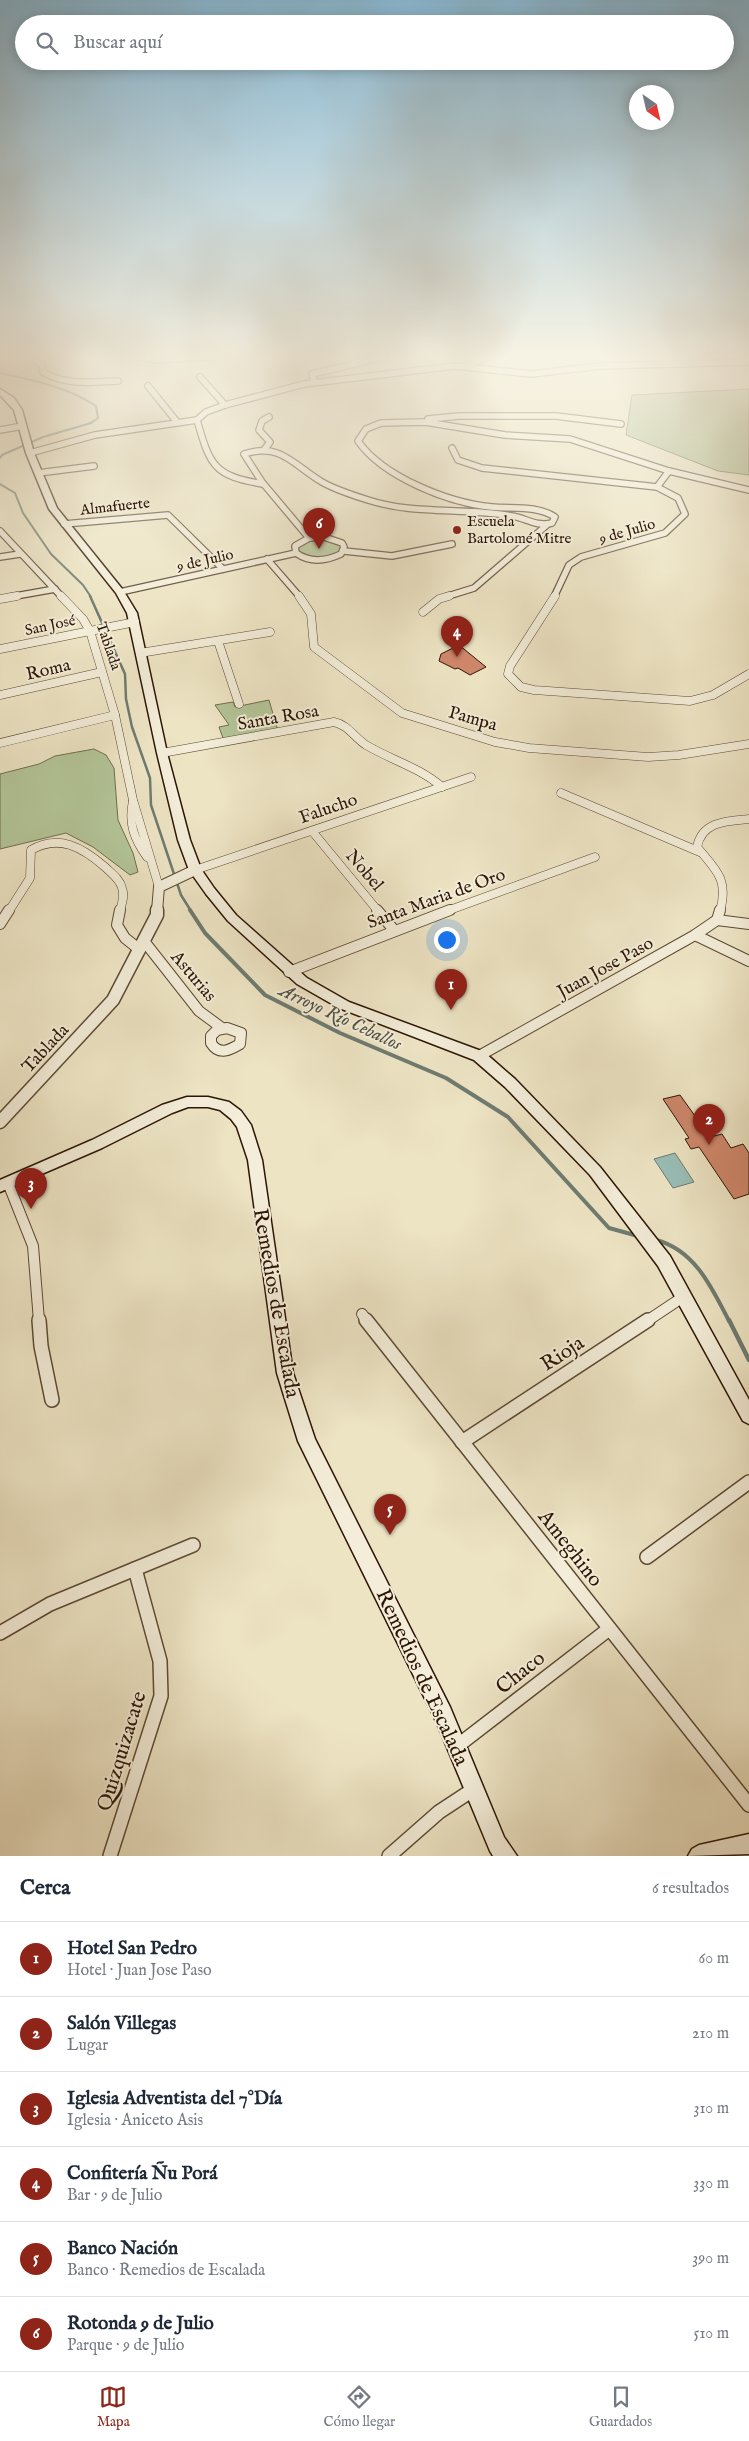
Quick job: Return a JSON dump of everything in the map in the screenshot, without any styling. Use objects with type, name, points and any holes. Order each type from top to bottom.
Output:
[{"type":"main road","points":[[27,443],[47,499],[64,524],[120,592],[135,622],[162,753],[184,840],[189,873],[232,918],[302,982],[344,1005],[479,1056],[510,1083],[595,1171],[664,1261],[749,1416]]},
{"type":"main road","name":"Remedios de Escalada","points":[[4,1184],[97,1144],[167,1108],[187,1102],[208,1102],[224,1106],[244,1124],[255,1160],[285,1373],[307,1441],[443,1714],[497,1844],[506,1856]]},
{"type":"main road","points":[[699,1856],[748,1846]]},
{"type":"street","points":[[28,447],[52,443]]},
{"type":"street","points":[[204,443],[208,457],[219,471],[238,480],[263,484]]},
{"type":"street","points":[[264,450],[270,443]]},
{"type":"street","points":[[359,443],[364,453],[376,462],[444,496],[482,506],[546,511],[555,517],[555,520],[508,557],[474,588],[439,599],[423,612]]},
{"type":"street","points":[[580,443],[669,470],[749,490]]},
{"type":"street","points":[[452,448],[458,460],[482,468],[657,487],[669,470]]},
{"type":"street","points":[[309,538],[263,484],[244,456],[264,450],[279,451],[311,476],[344,494],[380,505],[421,510],[510,515],[532,524],[548,524]]},
{"type":"street","points":[[38,474],[94,466]]},
{"type":"street","name":"9 de Julio","points":[[657,487],[663,492],[677,496],[682,502],[685,514],[665,534],[581,558],[569,565],[561,586],[510,666],[508,674],[521,687],[534,690],[667,701],[690,701],[713,695],[749,674]]},
{"type":"street","name":"Almafuerte","points":[[64,524],[168,515],[223,569]]},
{"type":"street","name":"Tablada","points":[[0,531],[93,630],[133,800],[130,810],[132,835],[149,859],[162,885],[159,907],[142,946],[113,1000],[0,1122]]},
{"type":"street","points":[[344,551],[342,543],[332,538],[309,538],[295,546],[296,553],[307,559],[322,560],[336,557],[344,551],[392,556],[452,544]]},
{"type":"street","name":"9 de Julio","points":[[120,592],[296,553]]},
{"type":"street","points":[[0,557],[20,554]]},
{"type":"street","name":"Pampa","points":[[267,559],[307,605],[312,614],[314,647],[394,707],[412,717],[495,742],[577,752],[648,756],[679,755],[749,744]]},
{"type":"street","points":[[0,599],[55,589]]},
{"type":"street","name":"San José","points":[[0,649],[135,622]]},
{"type":"street","points":[[140,653],[270,632]]},
{"type":"street","points":[[218,640],[239,704]]},
{"type":"street","name":"Roma","points":[[0,695],[102,672]]},
{"type":"street","points":[[0,743],[114,715]]},
{"type":"street","name":"Santa Rosa","points":[[162,753],[334,722],[341,723],[359,740],[421,770],[442,787]]},
{"type":"street","name":"Falucho","points":[[189,873],[471,777]]},
{"type":"street","points":[[561,792],[700,852]]},
{"type":"street","points":[[749,819],[724,822],[708,827],[701,832],[696,847],[718,869],[725,888],[717,920],[749,924]]},
{"type":"street","name":"Nobel","points":[[312,831],[394,930]]},
{"type":"street","name":"Asturias","points":[[0,924],[30,878],[31,850],[45,843],[68,842],[85,852],[119,881],[123,889],[124,899],[117,925],[124,938],[142,946],[199,1012],[222,1028]]},
{"type":"street","name":"Santa Maria de Oro","points":[[289,972],[394,930],[595,857]]},
{"type":"street","points":[[162,885],[189,873]]},
{"type":"street","name":"Juan Jose Paso","points":[[479,1056],[695,935],[717,920]]},
{"type":"street","points":[[695,935],[749,961]]},
{"type":"street","points":[[4,1184],[33,1246],[41,1346],[52,1400]]},
{"type":"street","name":"Rioja","points":[[462,1442],[683,1296]]},
{"type":"street","name":"Ameghino","points":[[362,1314],[749,1805]]},
{"type":"street","points":[[647,1557],[749,1482]]},
{"type":"street","points":[[0,1633],[50,1604],[192,1544]]},
{"type":"street","name":"Quizquizacate","points":[[110,1856],[161,1696],[160,1661],[135,1569]]},
{"type":"street","name":"Chaco","points":[[456,1747],[609,1629]]},
{"type":"street","points":[[389,1856],[438,1812],[474,1789]]},
{"type":"green space","points":[[645,443],[749,443],[749,475],[718,471]]},
{"type":"green space","points":[[309,538],[338,540],[344,551],[329,559],[301,557],[295,546]]},
{"type":"green space","points":[[269,700],[278,731],[224,741],[219,727],[229,725],[215,705],[233,702],[235,707]]},
{"type":"green space","points":[[94,749],[106,755],[114,768],[118,820],[133,853],[138,872],[130,875],[93,847],[66,833],[0,849],[0,774],[39,764],[55,756]]},
{"type":"water","points":[[675,1153],[694,1182],[673,1188],[654,1159]]},
{"type":"building","points":[[459,645],[486,667],[470,675],[439,661],[441,654]]},
{"type":"building","points":[[680,1095],[710,1137],[722,1134],[731,1148],[743,1144],[749,1153],[749,1194],[734,1199],[699,1147],[691,1149],[685,1139],[689,1138],[663,1099]]},
{"type":"waterway","name":"Arroyo Río Ceballos","points":[[0,458],[2,455],[30,443]]},
{"type":"waterway","name":"Arroyo Río Ceballos","points":[[0,484],[15,493],[23,513],[51,554],[83,585],[91,597]]},
{"type":"waterway","name":"Arroyo Río Ceballos","points":[[90,596],[125,674],[126,699],[132,727],[150,778],[151,805],[181,895],[191,911]]},
{"type":"waterway","name":"Arroyo Río Ceballos","points":[[190,910],[205,933],[265,995],[340,1033],[446,1078],[508,1117],[609,1228],[638,1236]]},
{"type":"waterway","name":"Arroyo Río Ceballos","points":[[656,1240],[670,1245],[692,1261],[709,1284],[729,1321]]},
{"type":"waterway","name":"Arroyo Río Ceballos","points":[[729,1320],[749,1360]]},
{"type":"place","name":"Escuela Bartolomé Mitre","points":[[457,530]]},
{"type":"place","name":"Rotonda 9 de Julio","points":[[319,549]]},
{"type":"place","name":"Confitería Ñu Porá","points":[[457,657]]},
{"type":"place","name":"Hotel San Pedro","points":[[451,1010]]},
{"type":"place","name":"Salón Villegas","points":[[709,1145]]},
{"type":"place","name":"Iglesia Adventista del 7°Día","points":[[31,1209]]},
{"type":"place","name":"Banco Nación","points":[[390,1535]]}]
